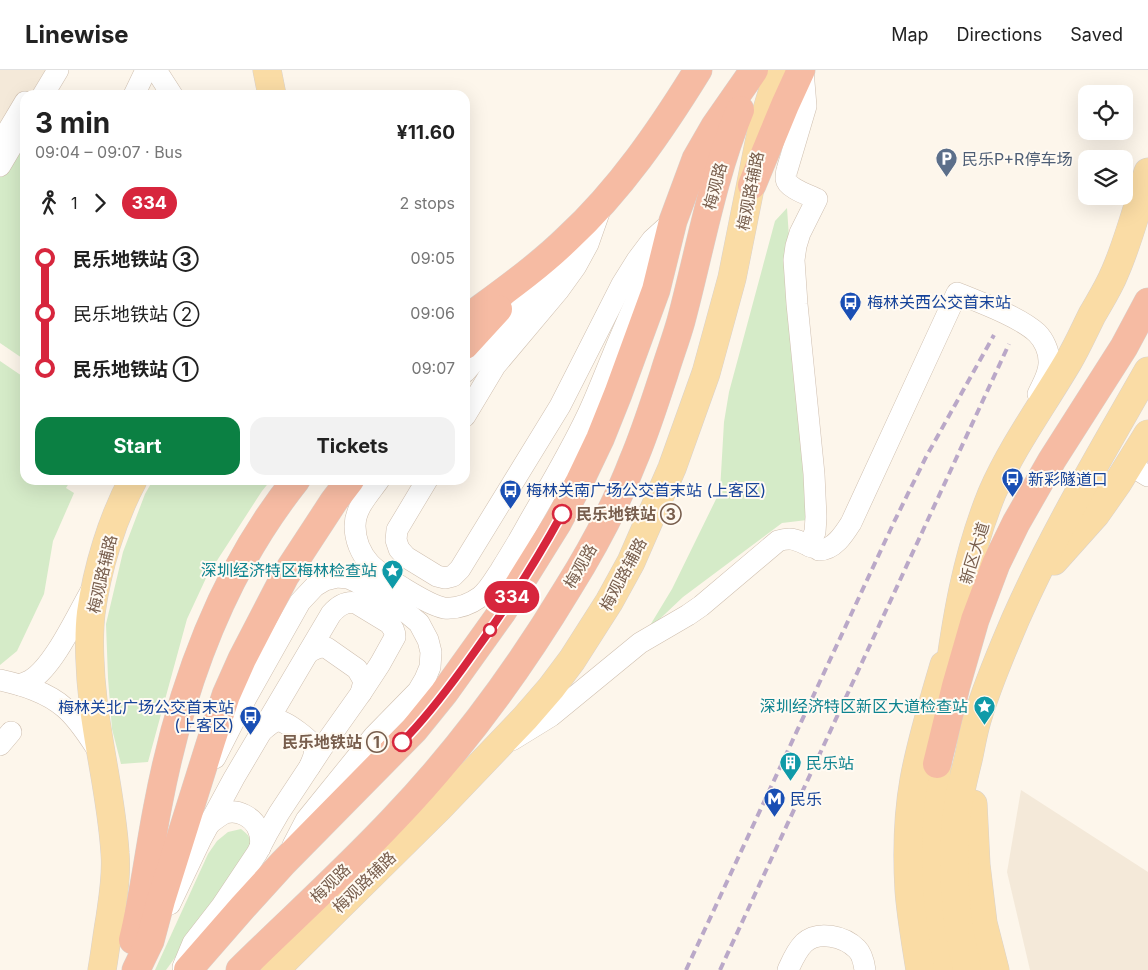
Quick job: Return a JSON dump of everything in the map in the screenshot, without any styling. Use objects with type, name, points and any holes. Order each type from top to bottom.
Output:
[{"type":"highway","points":[[470,316],[539,264],[602,204],[647,147],[698,70]]},
{"type":"highway","points":[[188,970],[283,863],[414,730],[474,653],[535,561],[580,481],[607,421],[656,290],[673,221],[696,159],[715,126],[754,70]]},
{"type":"highway","name":"梅观路","points":[[240,970],[362,852],[426,784],[505,686],[545,627],[585,560],[633,463],[650,418],[680,323],[728,138],[744,100],[760,70]]},
{"type":"highway","points":[[752,185],[785,105],[802,70]]},
{"type":"highway","points":[[470,340],[539,264]]},
{"type":"highway","points":[[937,764],[956,686],[975,620],[996,564],[1052,460],[1124,347],[1148,302]]},
{"type":"highway","points":[[124,970],[135,930],[169,756],[192,673],[206,636],[237,568],[292,485]]},
{"type":"highway","points":[[136,970],[150,941],[161,900],[200,815],[226,694],[285,576],[346,485]]},
{"type":"main road","points":[[267,70],[271,90]]},
{"type":"main road","name":"梅观路辅路","points":[[275,970],[497,749],[551,688],[572,660],[609,602],[647,528],[672,468],[706,372],[732,278],[763,123],[779,70]]},
{"type":"main road","name":"新区大道","points":[[943,970],[934,906],[933,807],[955,630],[970,559],[992,494],[1011,454],[1068,361],[1115,273],[1148,172]]},
{"type":"main road","points":[[966,970],[956,909],[954,861],[956,819],[976,720],[1000,655],[1029,588],[1056,533],[1148,371]]},
{"type":"main road","points":[[1029,588],[1139,470],[1148,434]]},
{"type":"main road","name":"梅观路辅路","points":[[102,970],[114,891],[116,856],[111,809],[93,699],[90,648],[91,614],[107,543],[116,516],[131,485]]},
{"type":"main road","points":[[920,970],[909,890],[908,847],[913,782],[928,716],[955,630]]},
{"type":"main road","points":[[976,720],[972,771],[976,865],[983,923],[995,970]]},
{"type":"street","points":[[32,90],[44,70]]},
{"type":"street","points":[[46,90],[58,70]]},
{"type":"street","points":[[136,90],[146,70]]},
{"type":"street","points":[[156,70],[169,90]]},
{"type":"street","points":[[802,70],[806,102],[805,111],[786,178],[792,188],[817,199],[800,233],[794,260],[814,474],[815,532],[809,546]]},
{"type":"street","points":[[0,113],[20,105]]},
{"type":"street","points":[[0,144],[20,111]]},
{"type":"street","points":[[0,166],[20,133]]},
{"type":"street","points":[[470,366],[518,312],[602,204]]},
{"type":"street","points":[[470,408],[495,366],[558,291],[576,266],[588,244],[602,204]]},
{"type":"street","points":[[375,485],[360,507],[356,516],[355,526],[359,548],[371,565],[417,596],[434,605],[454,608],[465,606],[479,598],[487,590],[518,542],[587,415],[673,221]]},
{"type":"street","points":[[424,485],[397,530],[396,540],[399,549],[406,557],[437,576],[445,578],[453,576],[460,569],[560,406],[627,276],[652,240],[673,221]]},
{"type":"street","points":[[497,749],[551,716],[640,643],[701,606],[778,541],[787,538],[798,540],[818,550],[828,548],[838,542],[851,523],[957,293],[1027,325],[1037,333],[1047,350],[1049,362],[1046,378],[1011,454]]},
{"type":"street","points":[[200,815],[241,707],[300,602],[315,586],[325,580],[337,577],[348,578],[357,582],[407,613],[419,623],[428,640],[431,652],[430,667],[418,691],[374,736],[306,820],[283,863]]},
{"type":"street","points":[[10,682],[31,680],[40,673],[66,636],[98,579]]},
{"type":"street","points":[[182,970],[193,943],[221,907],[260,848],[272,825],[380,664],[395,637],[393,627],[356,603],[350,602],[337,608],[331,614],[234,778],[200,815]]},
{"type":"street","points":[[309,652],[317,648],[327,648],[357,669],[364,680],[361,693]]},
{"type":"street","points":[[10,682],[51,698],[65,708],[102,755]]},
{"type":"street","points":[[262,731],[274,722],[279,721],[308,739],[314,749],[310,767]]},
{"type":"street","points":[[200,815],[216,818],[225,813],[235,812],[245,815],[253,820],[259,829],[260,848]]},
{"type":"street","points":[[788,970],[794,956],[805,942],[817,937],[828,936],[849,942],[858,950],[864,961],[865,970]]},
{"type":"shaded area","points":[[0,70],[54,70],[42,90],[20,90],[20,127],[0,161]]},
{"type":"shaded area","points":[[1021,790],[1148,872],[1148,970],[1030,970],[1007,872]]},
{"type":"green space","points":[[20,141],[20,357],[0,343],[0,174]]},
{"type":"green space","points":[[787,208],[807,520],[782,523],[683,597],[646,632],[672,589],[720,491],[724,422],[729,392],[775,221]]},
{"type":"green space","points":[[0,361],[20,375],[20,485],[68,485],[66,488],[74,493],[53,541],[44,594],[17,651],[0,665]]},
{"type":"green space","points":[[150,485],[267,485],[207,576],[187,619],[148,762],[121,764],[112,729],[106,624],[123,552]]},
{"type":"green space","points":[[241,829],[252,842],[254,849],[166,970],[155,970],[208,854],[217,841],[228,832]]},
{"type":"railway","points":[[686,970],[894,522],[926,457],[994,335]]},
{"type":"railway","points":[[720,970],[1009,344]]},
{"type":"bus line","name":"334","points":[[402,742],[444,693],[474,653],[535,561],[562,514]]},
{"type":"place","name":"民乐P+R停车场","points":[[946,178]]},
{"type":"place","name":"梅林关西公交首末站","points":[[851,321]]},
{"type":"place","name":"新彩隧道口","points":[[1012,498]]},
{"type":"place","name":"梅林关南广场公交首末站 (上客区)","points":[[510,509]]},
{"type":"place","name":"民乐地铁站 ③","points":[[562,514]]},
{"type":"place","name":"深圳经济特区梅林检查站","points":[[393,589]]},
{"type":"place","name":"深圳经济特区新区大道检查站","points":[[984,725]]},
{"type":"place","name":"梅林关北广场公交首末站 (上客区)","points":[[250,735]]},
{"type":"place","name":"民乐地铁站 ①","points":[[402,742]]},
{"type":"place","name":"民乐站","points":[[790,782]]},
{"type":"place","name":"民乐","points":[[774,818]]}]
